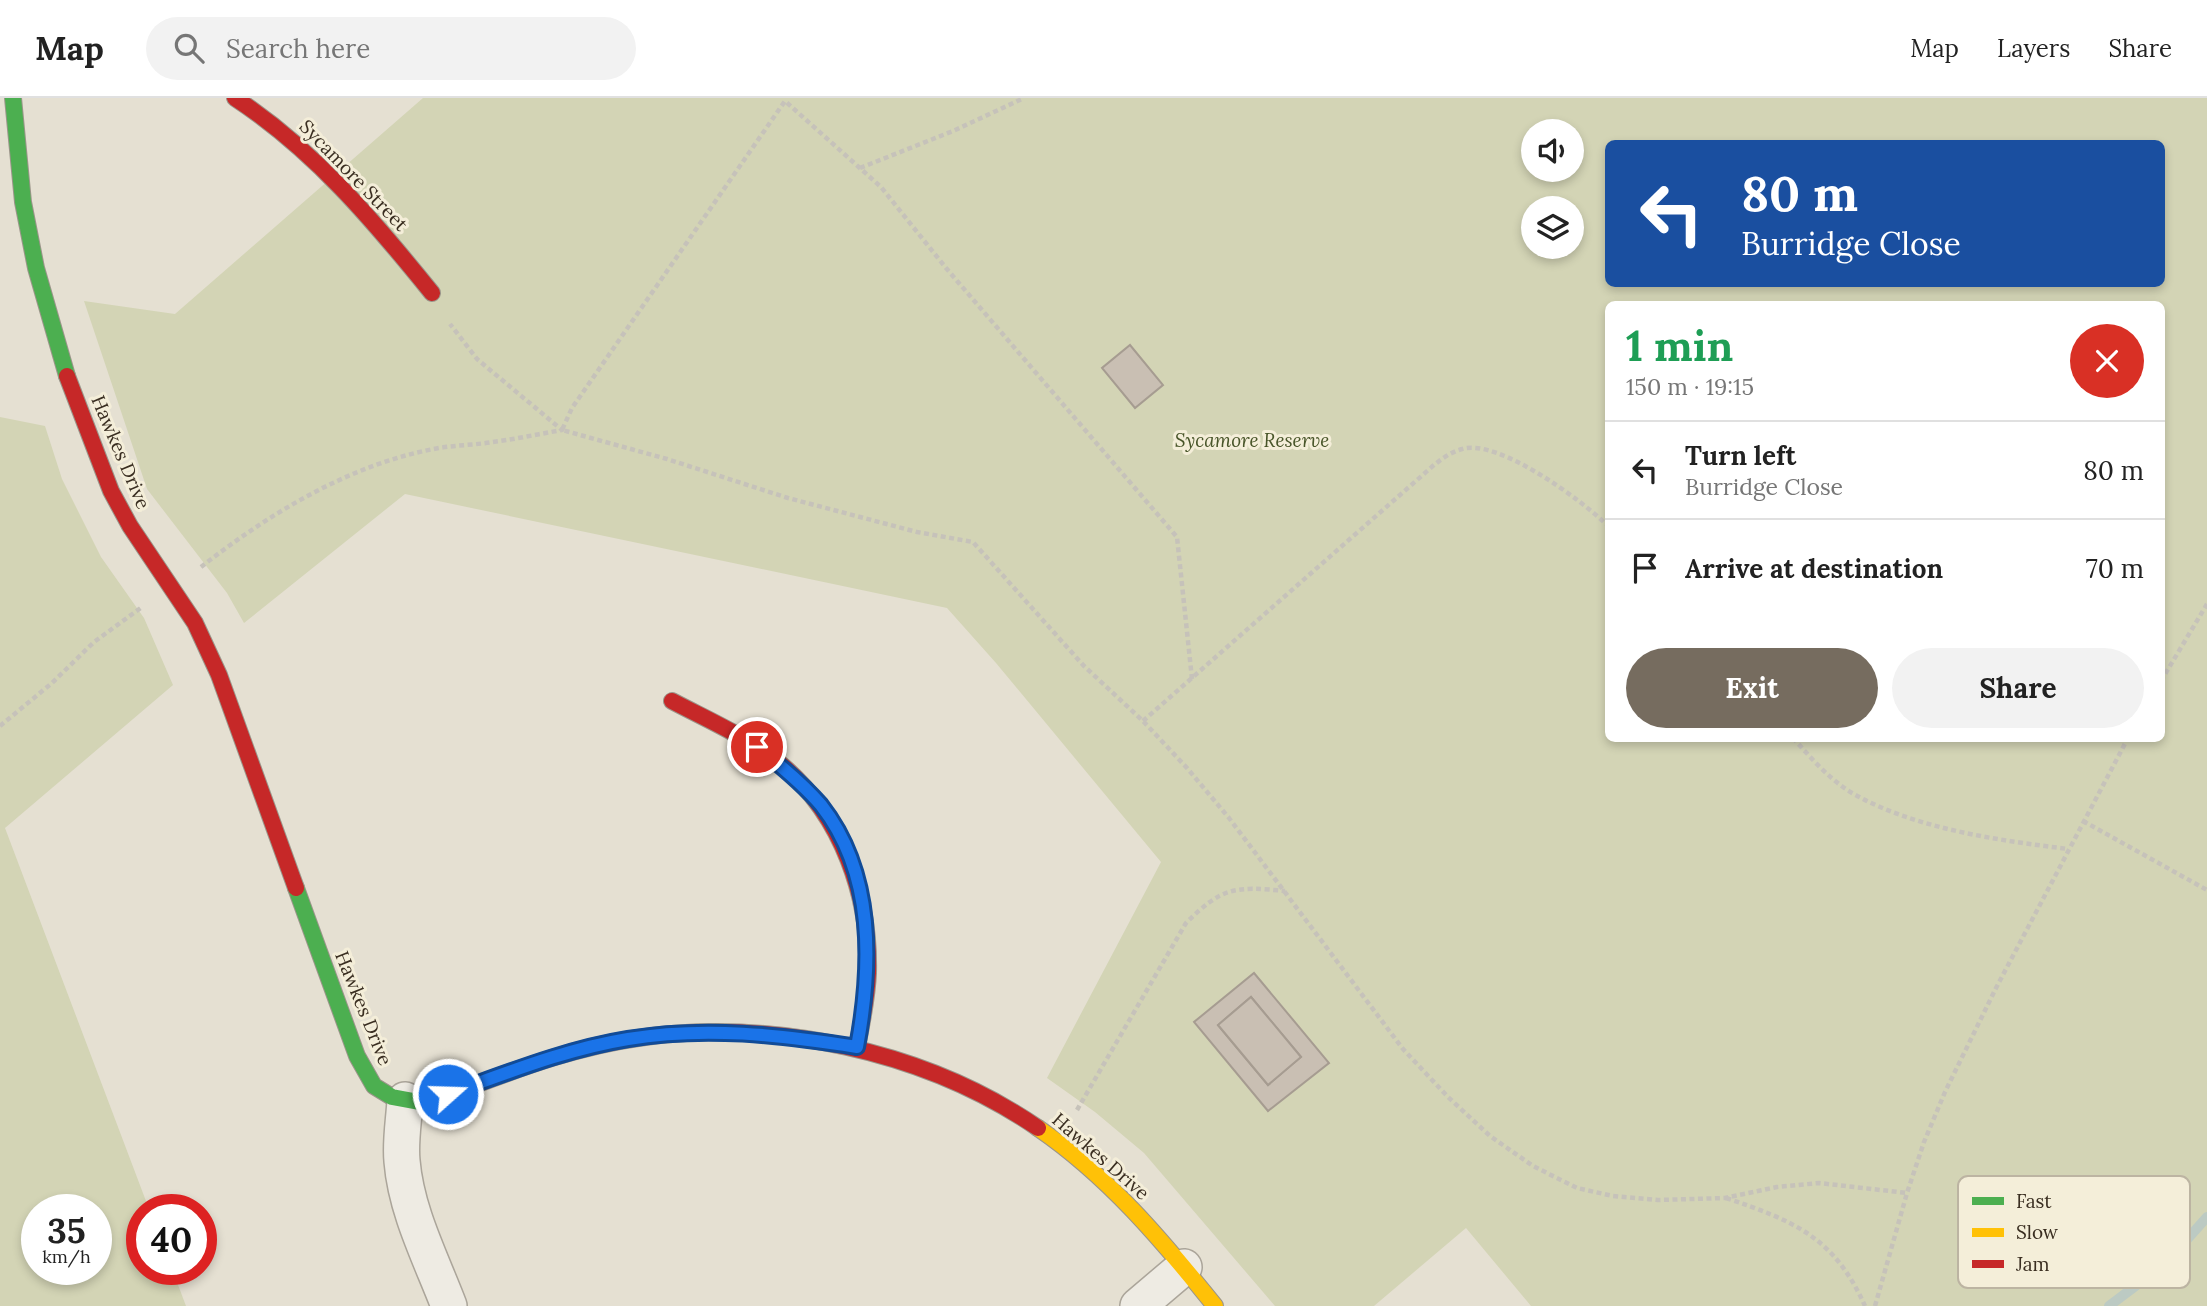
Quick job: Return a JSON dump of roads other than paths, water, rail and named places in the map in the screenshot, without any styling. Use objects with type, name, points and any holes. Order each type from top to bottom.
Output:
[{"type":"street","name":"Hawkes Drive","points":[[13,98],[23,202],[36,268],[68,379],[111,491],[130,526],[195,623],[219,675],[351,1040],[367,1077],[378,1091],[421,1102],[573,1051],[629,1039],[691,1033],[748,1032],[857,1047],[957,1082],[1004,1106],[1058,1142],[1105,1182],[1184,1267],[1216,1306]]},
{"type":"street","name":"Sycamore Street","points":[[235,98],[265,116],[318,163],[379,228],[432,293]]},
{"type":"street","points":[[672,701],[757,747],[792,774],[821,806],[844,843],[858,886],[866,925],[865,1006],[857,1047]]},
{"type":"street","points":[[405,1100],[401,1158],[405,1183],[411,1208],[449,1306]]},
{"type":"street","points":[[1138,1306],[1184,1267]]},
{"type":"waterway","points":[[2190,1236],[2207,1217]]},
{"type":"waterway","points":[[2109,1306],[2133,1288]]},
{"type":"park label","name":"Sycamore Reserve","points":[[1252,440]]}]
